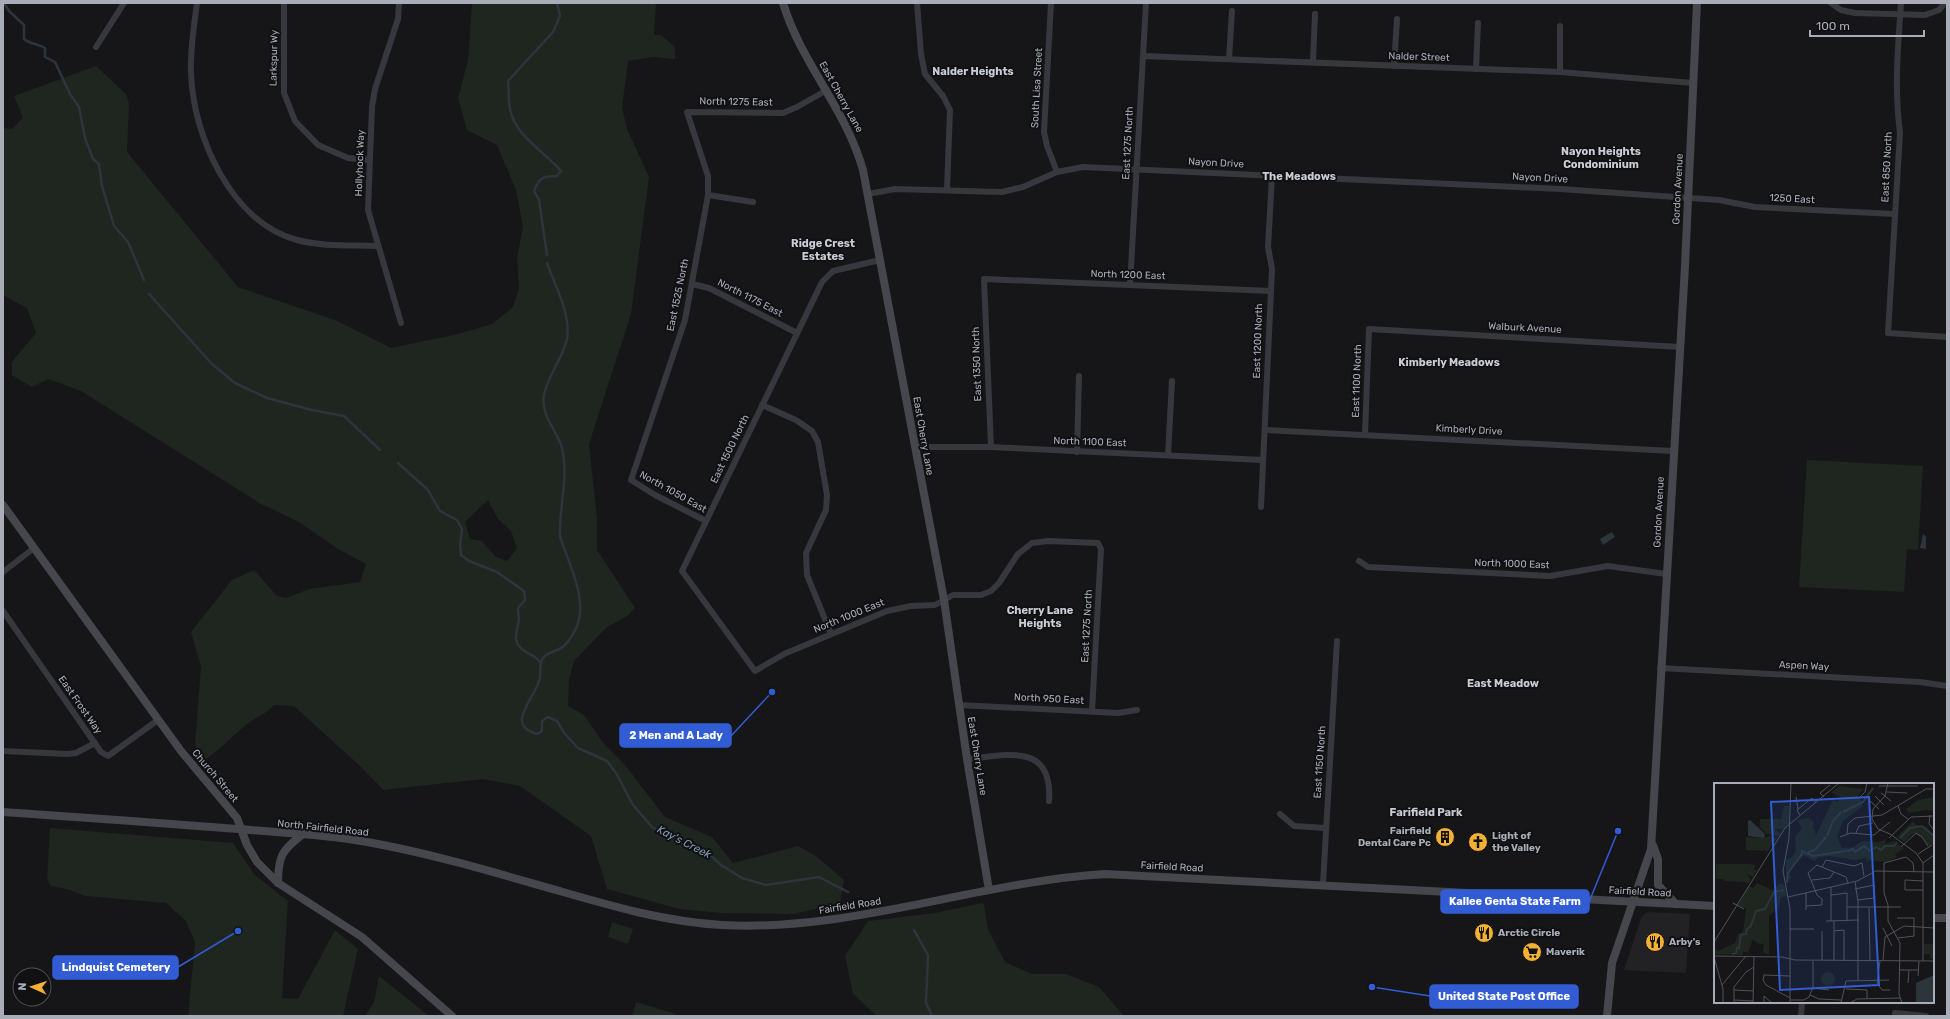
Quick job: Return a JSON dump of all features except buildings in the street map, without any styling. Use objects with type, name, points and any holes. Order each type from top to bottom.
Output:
[{"type":"main road","name":"East Cherry Lane","points":[[783,3],[798,40],[846,123],[857,149],[868,194],[944,600],[967,759],[989,890]]},
{"type":"main road","name":"Gordon Avenue","points":[[1607,1016],[1611,968],[1633,901],[1650,856],[1652,840],[1660,668],[1680,347],[1697,3]]},
{"type":"main road","name":"Church Street","points":[[3,505],[181,751],[237,818],[247,845],[257,862],[278,883],[362,937],[452,1016]]},
{"type":"main road","name":"North Fairfield Road","points":[[3,812],[303,834],[380,844],[455,861],[633,912]]},
{"type":"main road","points":[[278,883],[279,860],[282,853],[286,847],[303,834]]},
{"type":"main road","points":[[1652,840],[1658,859],[1658,885],[1676,904]]},
{"type":"main road","name":"Fairfield Road","points":[[633,912],[680,921],[721,925],[779,925],[875,913],[1049,879],[1105,874],[1323,884],[1714,906]]},
{"type":"main road","points":[[1934,918],[1947,918]]},
{"type":"street","points":[[96,47],[124,3]]},
{"type":"street","points":[[197,3],[190,73],[198,120],[212,158],[228,187],[245,208],[271,229],[297,240],[326,244],[378,246]]},
{"type":"street","name":"Larkspur Wy","points":[[284,3],[284,93],[296,121],[318,145],[348,158],[369,160]]},
{"type":"street","name":"Hollyhock Way","points":[[399,3],[398,19],[375,89],[372,107],[368,210],[401,323]]},
{"type":"street","points":[[917,3],[921,54],[926,74],[943,96],[950,110],[947,190]]},
{"type":"street","name":"South Lisa Street","points":[[1051,3],[1044,132],[1047,146],[1057,172]]},
{"type":"street","name":"East 1275 North","points":[[1130,285],[1146,3]]},
{"type":"street","points":[[1831,3],[1841,10],[1855,13],[1925,15],[1939,10],[1945,3]]},
{"type":"street","name":"East 850 North","points":[[1901,3],[1896,73],[1896,102],[1900,132],[1888,333],[1947,337]]},
{"type":"street","points":[[1230,59],[1232,11]]},
{"type":"street","points":[[1313,62],[1315,14]]},
{"type":"street","points":[[1394,66],[1397,19]]},
{"type":"street","points":[[1476,69],[1478,23]]},
{"type":"street","points":[[1560,26],[1560,72]]},
{"type":"street","name":"Nalder Street","points":[[1143,56],[1560,72],[1693,83]]},
{"type":"street","name":"North 1275 East","points":[[687,112],[783,113],[827,90]]},
{"type":"street","name":"East 1525 North","points":[[631,480],[685,320],[708,195],[708,176],[687,112]]},
{"type":"street","name":"Nayon Drive","points":[[868,194],[895,189],[1002,192],[1023,186],[1057,172],[1083,167],[1560,189],[1688,198]]},
{"type":"street","name":"East 1200 North","points":[[1261,507],[1272,269],[1268,247],[1272,176]]},
{"type":"street","points":[[708,195],[753,202]]},
{"type":"street","name":"1250 East","points":[[1688,198],[1719,200],[1754,207],[1895,214]]},
{"type":"street","name":"East 1500 North","points":[[755,671],[682,571],[822,282],[833,271],[880,260]]},
{"type":"street","name":"North 1200 East","points":[[984,279],[1271,291]]},
{"type":"street","name":"East 1350 North","points":[[984,279],[991,448]]},
{"type":"street","name":"North 1175 East","points":[[692,284],[709,288],[797,333]]},
{"type":"street","name":"Walburk Avenue","points":[[1369,329],[1680,347]]},
{"type":"street","name":"East 1100 North","points":[[1365,434],[1369,329]]},
{"type":"street","points":[[1077,452],[1079,376]]},
{"type":"street","points":[[1168,455],[1172,380]]},
{"type":"street","points":[[762,405],[796,420],[812,431],[818,442],[827,495],[826,510],[806,553],[807,575],[831,634]]},
{"type":"street","name":"Kimberly Drive","points":[[1265,430],[1673,451]]},
{"type":"street","name":"North 1100 East","points":[[915,447],[991,448],[1263,460]]},
{"type":"street","name":"North 1050 East","points":[[631,480],[706,521]]},
{"type":"street","name":"North 1000 East","points":[[755,671],[784,654],[887,611],[911,606],[935,604],[953,595],[981,595],[991,591],[999,584],[1018,554],[1032,543],[1048,541],[1098,543]]},
{"type":"street","name":"East 1275 North","points":[[1092,711],[1101,549],[1098,543]]},
{"type":"street","points":[[3,572],[34,548]]},
{"type":"street","name":"North 1000 East","points":[[1359,561],[1368,567],[1550,576],[1608,566],[1666,574]]},
{"type":"street","name":"East Frost Way","points":[[3,611],[101,752],[108,756],[158,720]]},
{"type":"street","name":"East 1150 North","points":[[1323,884],[1337,640]]},
{"type":"street","name":"Aspen Way","points":[[1660,668],[1920,682],[1947,686]]},
{"type":"street","name":"North 950 East","points":[[959,704],[1118,713],[1137,710]]},
{"type":"street","points":[[3,751],[67,754],[76,753],[95,743]]},
{"type":"street","points":[[967,759],[1013,754],[1033,759],[1041,765],[1047,776],[1050,786],[1049,802]]},
{"type":"street","points":[[1280,814],[1294,826],[1326,828]]},
{"type":"street","points":[[1801,1016],[1802,1003]]},
{"type":"street","points":[[1895,1013],[1926,1016]]},
{"type":"shaded area","points":[[472,3],[656,3],[654,35],[661,35],[675,47],[675,59],[653,57],[628,61],[622,108],[627,129],[649,177],[631,314],[589,444],[597,518],[597,550],[635,608],[627,616],[607,627],[574,661],[569,679],[568,706],[584,715],[604,744],[625,765],[665,817],[712,837],[733,863],[798,846],[816,856],[844,880],[840,903],[794,914],[722,913],[679,909],[607,889],[591,836],[520,786],[483,779],[383,790],[361,767],[294,706],[274,705],[266,712],[245,725],[205,760],[195,745],[201,667],[191,632],[232,580],[254,570],[277,596],[286,598],[309,589],[360,582],[366,564],[338,549],[299,522],[261,504],[81,391],[48,379],[32,387],[12,375],[12,363],[36,333],[27,308],[3,295],[3,128],[12,129],[23,118],[14,96],[96,66],[126,94],[129,104],[127,152],[238,287],[335,320],[391,348],[458,334],[492,324],[513,307],[519,289],[517,258],[523,227],[516,190],[497,145],[467,130],[458,98],[468,60]],"holes":[[[488,500],[498,519],[511,531],[517,548],[507,561],[496,557],[482,541],[470,539],[465,522]]]},
{"type":"shaded area","points":[[1807,460],[1923,466],[1918,550],[1907,549],[1904,592],[1799,587]]},
{"type":"shaded area","points":[[1612,532],[1615,537],[1603,545],[1600,539]]},
{"type":"shaded area","points":[[1923,534],[1926,537],[1926,549],[1920,548]]},
{"type":"shaded area","points":[[50,828],[233,843],[255,875],[288,901],[282,998],[298,999],[335,930],[358,949],[343,1016],[188,1016],[195,942],[186,921],[166,903],[85,896],[67,889],[51,886],[47,880]]},
{"type":"shaded area","points":[[982,903],[984,904],[988,929],[1005,962],[1032,974],[1066,974],[1099,987],[1124,1016],[877,1016],[853,994],[845,956],[868,921],[935,913]]},
{"type":"shaded area","points":[[1646,913],[1690,914],[1686,973],[1624,970],[1641,918]]},
{"type":"shaded area","points":[[612,922],[633,929],[628,944],[608,937]]},
{"type":"shaded area","points":[[379,976],[429,1016],[365,1016],[374,1002]]},
{"type":"shaded area","points":[[636,1002],[676,1014],[675,1016],[632,1016]]},
{"type":"waterway","points":[[4,3],[9,11],[24,25],[24,39],[45,48],[45,57],[55,62],[70,94],[79,107],[85,138],[93,159],[99,164],[102,186],[114,226],[128,242],[144,280]]},
{"type":"waterway","points":[[547,255],[539,200],[534,191],[542,179],[545,177],[557,176],[561,171],[531,143],[513,119],[509,102],[508,81],[553,32],[560,16],[557,3]]},
{"type":"waterway","name":"Kay's Creek","points":[[547,263],[565,310],[568,330],[565,346],[549,380],[543,402],[547,416],[560,441],[564,459],[560,536],[578,589],[580,608],[575,631],[564,646],[547,654],[543,658],[540,667],[540,678],[524,712],[522,719],[523,725],[528,730],[537,734],[542,731],[542,721],[548,717],[557,721],[564,733],[578,748],[607,761],[616,773],[633,805],[652,827],[696,850],[709,854],[721,865],[742,878],[766,885],[819,877],[848,892]]},
{"type":"waterway","points":[[149,294],[212,364],[235,383],[267,398],[312,410],[344,416],[380,450]]},
{"type":"waterway","points":[[398,463],[428,490],[440,511],[457,520],[462,529],[460,544],[461,555],[469,561],[497,572],[524,591],[525,600],[518,608],[519,621],[516,641],[523,650],[534,656],[540,662]]},
{"type":"waterway","name":"Kay's Creek","points":[[914,930],[928,955],[926,1003],[932,1016]]},
{"type":"place","name":"2 Men and A Lady","points":[[772,692]]},
{"type":"place","name":"Kallee Genta State Farm","points":[[1618,831]]},
{"type":"place","name":"Fairfield Dental Care Pc","points":[[1445,837]]},
{"type":"place","name":"Light of the Valley","points":[[1478,842]]},
{"type":"place","name":"Lindquist Cemetery","points":[[238,931]]},
{"type":"place","name":"Arctic Circle","points":[[1484,933]]},
{"type":"place","name":"Arby's","points":[[1655,942]]},
{"type":"place","name":"Maverik","points":[[1532,952]]},
{"type":"place","name":"United State Post Office","points":[[1372,987]]},
{"type":"district","name":"Nalder Heights","points":[[973,71]]},
{"type":"district","name":"Nayon Heights Condominium","points":[[1601,157]]},
{"type":"district","name":"The Meadows","points":[[1299,176]]},
{"type":"district","name":"Ridge Crest Estates","points":[[823,249]]},
{"type":"district","name":"Kimberly Meadows","points":[[1449,362]]},
{"type":"district","name":"Cherry Lane Heights","points":[[1040,616]]},
{"type":"district","name":"East Meadow","points":[[1503,683]]},
{"type":"district","name":"Farifield Park","points":[[1426,812]]}]
